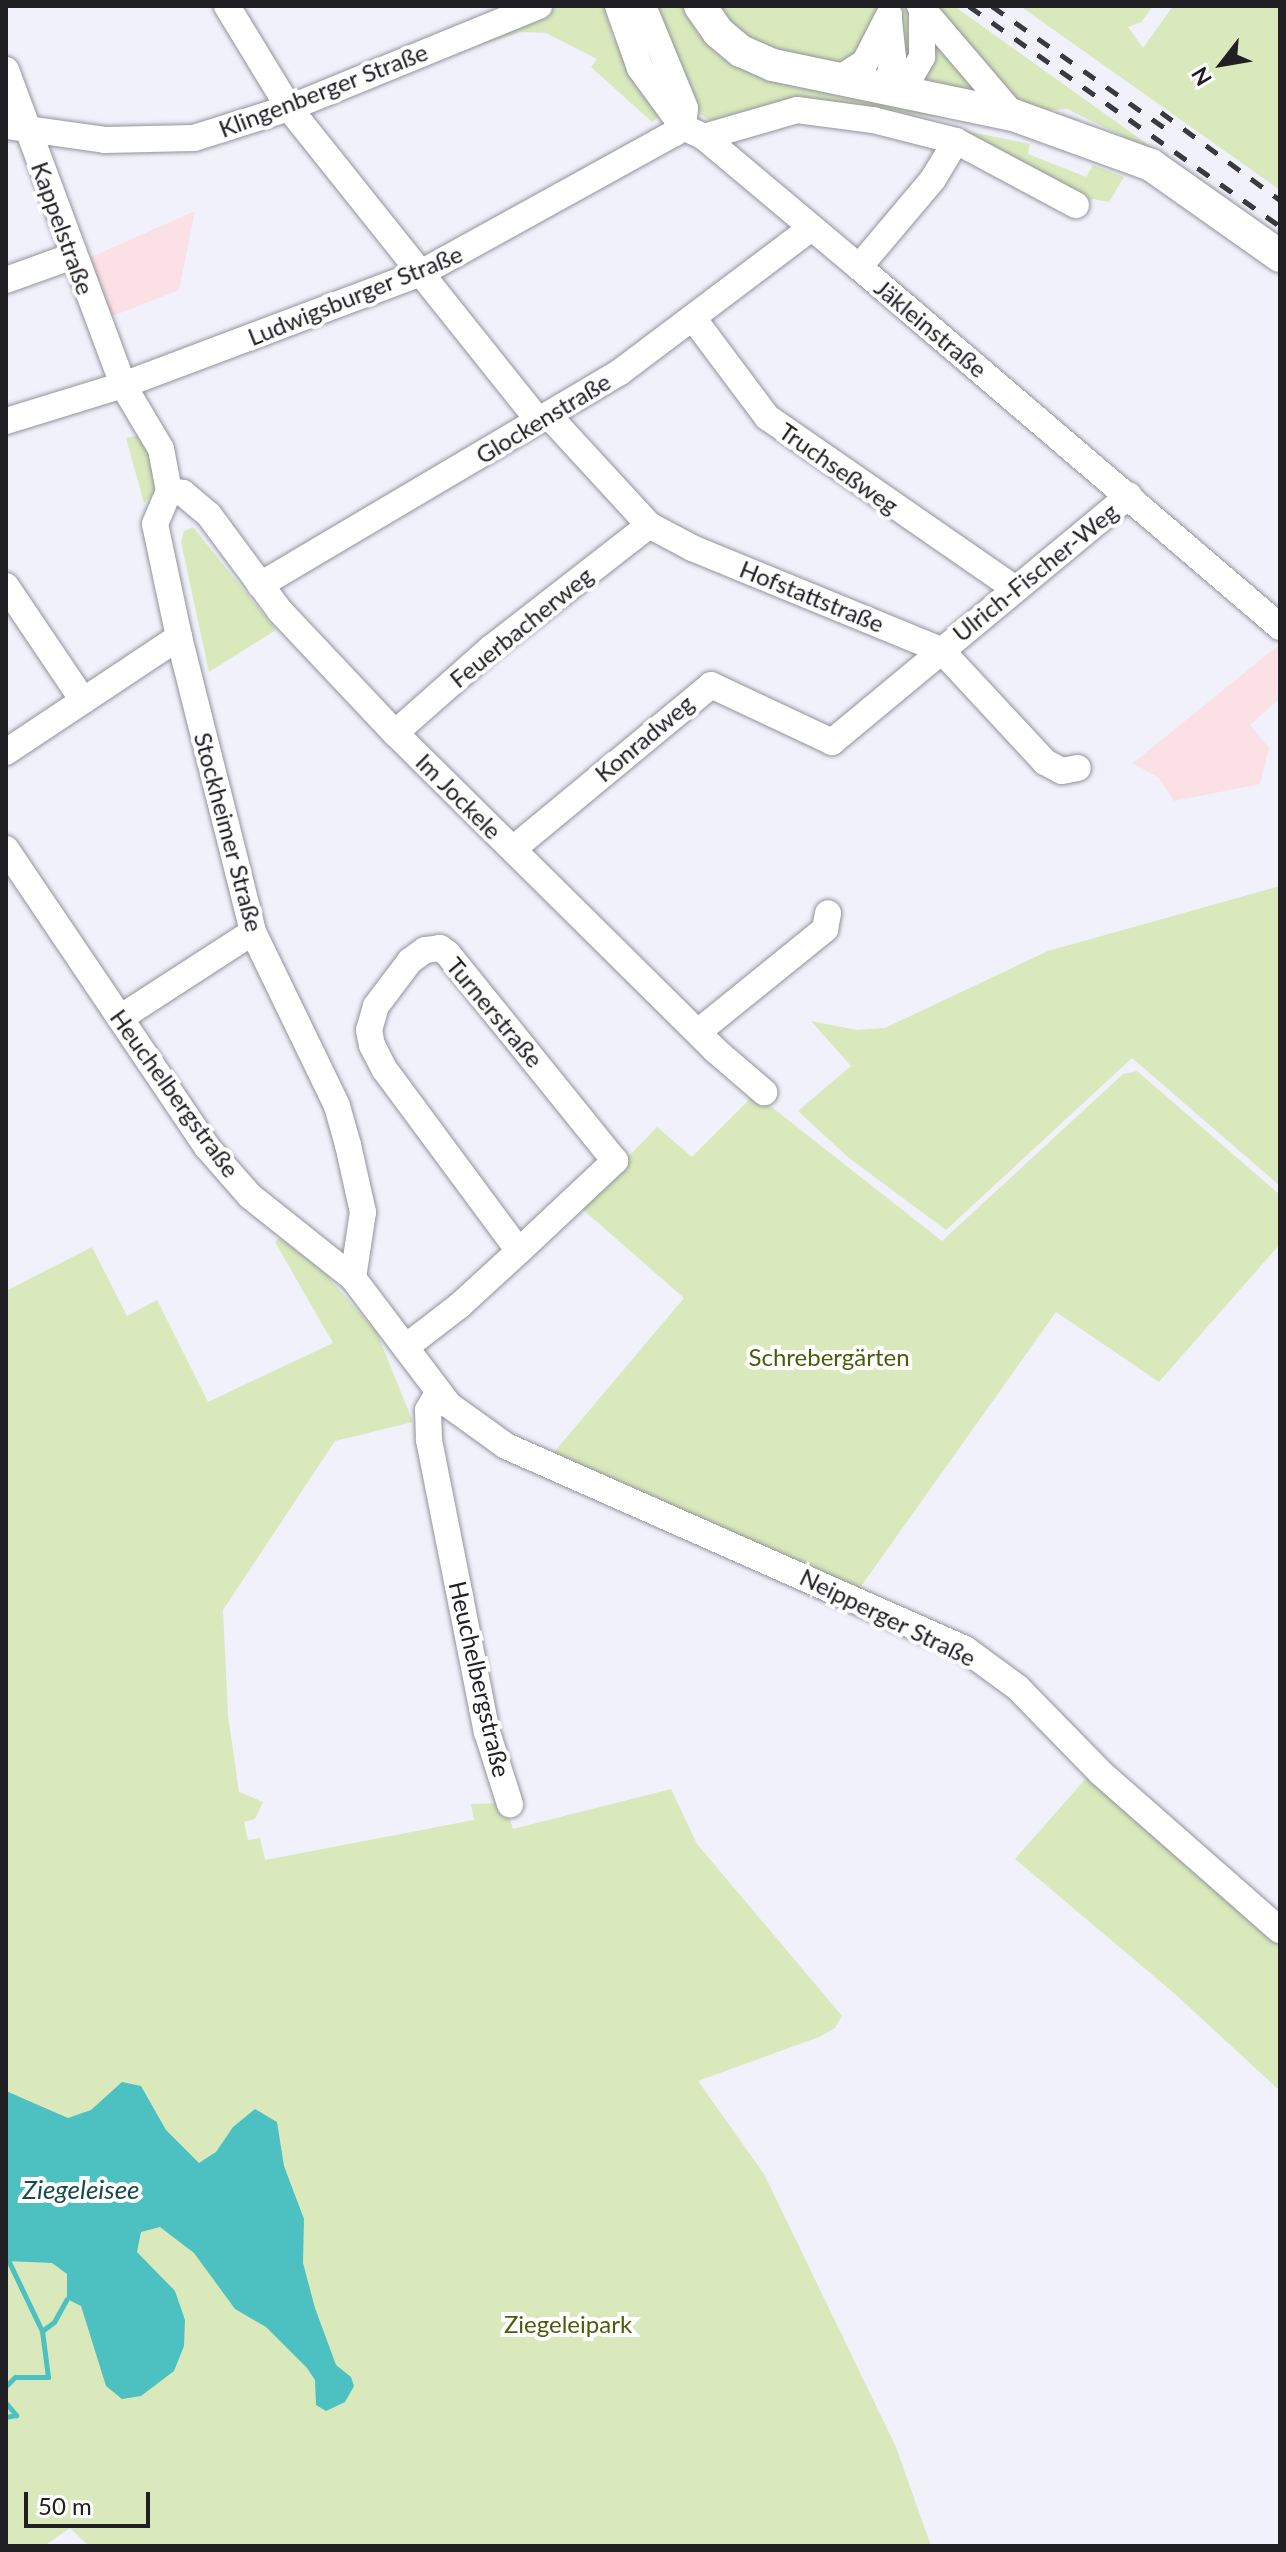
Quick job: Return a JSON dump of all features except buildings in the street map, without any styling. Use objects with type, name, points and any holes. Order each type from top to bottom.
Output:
[{"type":"main road","points":[[700,6],[718,32],[741,51],[836,81],[1013,115],[1151,165],[1280,256]]},
{"type":"street","name":"Hofstattstraße","points":[[227,6],[289,108],[421,273],[543,418],[649,525],[692,548],[941,650],[1045,762],[1062,771],[1078,768]]},
{"type":"street","name":"Klingenberger Straße","points":[[16,128],[105,140],[172,141],[289,108],[497,13],[539,6]]},
{"type":"street","name":"Jäkleinstraße","points":[[618,6],[640,68],[693,132],[859,267],[1280,627]]},
{"type":"street","points":[[643,6],[657,34],[693,132]]},
{"type":"street","points":[[655,6],[657,34]]},
{"type":"street","points":[[894,92],[922,57],[921,7]]},
{"type":"street","points":[[921,7],[1013,115]]},
{"type":"street","points":[[836,81],[865,62],[886,11]]},
{"type":"street","points":[[886,11],[894,92]]},
{"type":"street","name":"Kappelstraße","points":[[6,70],[16,128],[73,256],[123,385]]},
{"type":"street","name":"Ludwigsburger Straße","points":[[6,421],[123,385],[421,273],[693,132],[797,110],[873,120],[956,141],[1076,205]]},
{"type":"street","points":[[859,267],[933,179],[956,141]]},
{"type":"street","name":"Glockenstraße","points":[[260,585],[620,372],[811,228]]},
{"type":"street","points":[[6,280],[73,256]]},
{"type":"street","name":"Truchseßweg","points":[[693,318],[767,417],[1014,588]]},
{"type":"street","points":[[123,385],[161,449],[169,491]]},
{"type":"street","name":"Im Jockele","points":[[169,491],[183,493],[209,515],[260,585],[395,733],[698,1032],[764,1092]]},
{"type":"street","name":"Stockheimer Straße","points":[[169,491],[155,524],[179,637],[253,932],[337,1106],[363,1212],[353,1278]]},
{"type":"street","name":"Ulrich-Fischer-Weg","points":[[941,650],[1129,495]]},
{"type":"street","name":"Feuerbacherweg","points":[[395,733],[490,649],[649,525]]},
{"type":"street","points":[[6,586],[83,700]]},
{"type":"street","points":[[6,752],[179,637]]},
{"type":"street","name":"Konradweg","points":[[513,849],[701,690],[722,687],[832,742],[941,650]]},
{"type":"street","name":"Heuchelbergstraße","points":[[6,849],[207,1147],[250,1196],[353,1278],[407,1346],[438,1393],[428,1410],[429,1440],[487,1732],[510,1804]]},
{"type":"street","points":[[698,1032],[825,929],[828,913]]},
{"type":"street","points":[[120,1018],[253,932]]},
{"type":"street","name":"Turnerstraße","points":[[407,1346],[519,1251],[615,1161],[615,1156],[448,954],[425,950],[410,961],[376,1006],[369,1030],[372,1045],[385,1070],[519,1251]]},
{"type":"street","name":"Neipperger Straße","points":[[438,1393],[506,1446],[965,1649],[1018,1688],[1101,1773],[1280,1930]]},
{"type":"shaded area","points":[[195,211],[179,290],[110,317],[89,258]]},
{"type":"shaded area","points":[[1280,644],[1280,698],[1250,725],[1269,748],[1260,784],[1174,801],[1159,778],[1133,763]]},
{"type":"green space","points":[[558,6],[604,6],[613,39],[666,111],[652,122],[591,67],[597,59],[546,33],[521,32],[455,53],[515,20],[537,22]]},
{"type":"green space","points":[[649,6],[954,6],[1280,239],[1165,157],[1067,109],[936,117],[795,98],[710,121],[689,105]]},
{"type":"green space","points":[[1020,6],[1153,6],[1141,22],[1128,27],[1143,48],[1173,6],[1280,6],[1280,190]]},
{"type":"green space","points":[[880,113],[1030,144],[1028,154],[1086,177],[1093,165],[1124,177],[1109,202],[1093,199],[1084,204]]},
{"type":"green space","points":[[146,434],[156,491],[144,503],[126,438]]},
{"type":"green space","points":[[193,527],[276,630],[209,672],[181,542],[184,531]]},
{"type":"green space","points":[[1280,886],[1280,1186],[1132,1058],[946,1230],[849,1158],[798,1111],[851,1066],[811,1021],[857,1030],[885,1028],[1048,951]]},
{"type":"green space","name":"Schrebergärten","points":[[1137,1071],[1280,1195],[1280,1244],[1159,1382],[1056,1312],[857,1592],[550,1457],[684,1298],[580,1207],[657,1127],[692,1157],[755,1094],[942,1241],[1123,1074]]},
{"type":"green space","name":"Ziegeleipark","points":[[279,1238],[321,1269],[377,1333],[413,1422],[335,1441],[223,1610],[228,1715],[239,1792],[263,1802],[255,1819],[244,1822],[248,1840],[260,1838],[265,1860],[474,1820],[471,1804],[505,1803],[513,1829],[671,1789],[697,1844],[842,2016],[835,2028],[819,2037],[698,2081],[764,2174],[896,2447],[931,2546],[89,2546],[70,2528],[44,2546],[6,2546],[6,1291],[92,1247],[127,1316],[157,1300],[208,1402],[333,1343],[275,1242]]},
{"type":"green space","points":[[1089,1775],[1280,1942],[1280,2091],[1175,1994],[1015,1859]]},
{"type":"water","name":"Ziegeleisee","points":[[122,2082],[141,2086],[166,2130],[199,2163],[216,2152],[233,2127],[255,2109],[277,2122],[284,2166],[304,2219],[303,2263],[315,2308],[336,2365],[351,2377],[354,2386],[345,2402],[326,2411],[316,2405],[315,2380],[307,2368],[266,2327],[235,2309],[194,2253],[160,2227],[141,2232],[137,2252],[175,2291],[185,2320],[184,2346],[174,2371],[141,2396],[122,2399],[106,2386],[81,2306],[67,2299],[67,2274],[52,2263],[6,2261],[6,2091],[68,2118],[91,2110]]},
{"type":"waterway","points":[[8,2260],[42,2331]]},
{"type":"waterway","points":[[6,2386],[15,2377],[48,2377],[42,2331],[54,2322],[67,2299]]},
{"type":"waterway","points":[[6,2403],[16,2415],[6,2417]]},
{"type":"railway","points":[[969,6],[1280,226]]},
{"type":"railway","points":[[992,6],[1168,130]]},
{"type":"railway","points":[[1161,112],[1280,200]]}]
